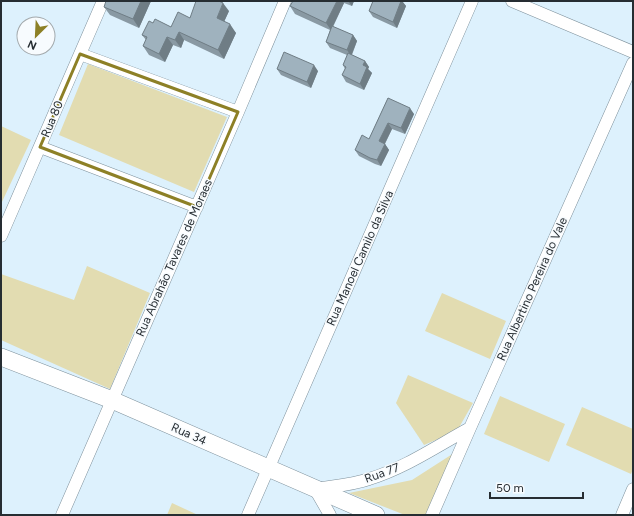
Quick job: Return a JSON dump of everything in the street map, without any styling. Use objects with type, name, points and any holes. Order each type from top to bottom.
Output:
[{"type":"street","name":"Rua 80","points":[[1,236],[103,1]]},
{"type":"street","name":"Rua Abrahão Tavares de Moraes","points":[[62,515],[197,207],[285,1]]},
{"type":"street","name":"Rua Manoel Camilo da Silva","points":[[248,515],[472,1]]},
{"type":"street","points":[[512,1],[633,52]]},
{"type":"street","points":[[80,54],[238,112]]},
{"type":"street","name":"Rua Albertino Pereira do Vale","points":[[432,515],[633,63]]},
{"type":"street","points":[[40,147],[197,207]]},
{"type":"street","name":"Rua 34","points":[[1,357],[112,400],[376,515]]},
{"type":"street","name":"Rua 77","points":[[315,489],[368,480],[391,472],[408,464],[470,428]]},
{"type":"street","points":[[315,489],[330,515]]},
{"type":"street","points":[[622,515],[633,489]]},
{"type":"highlighted area","points":[[80,54],[238,112],[197,207],[40,147]]},
{"type":"shaded area","points":[[88,64],[227,117],[194,192],[59,135]]},
{"type":"shaded area","points":[[1,126],[31,140],[1,204]]},
{"type":"shaded area","points":[[87,266],[150,293],[110,389],[1,340],[1,274],[74,300]]},
{"type":"shaded area","points":[[442,293],[506,321],[490,359],[425,331]]},
{"type":"shaded area","points":[[408,375],[473,403],[457,431],[424,445],[396,403]]},
{"type":"shaded area","points":[[500,396],[565,424],[549,462],[484,434]]},
{"type":"shaded area","points":[[582,407],[633,429],[633,469],[631,474],[566,445]]},
{"type":"shaded area","points":[[454,453],[426,515],[405,515],[349,493],[412,480]]},
{"type":"shaded area","points":[[172,503],[198,515],[167,515]]},
{"type":"building","points":[[106,1],[141,1],[133,19],[104,7]]},
{"type":"building","points":[[196,1],[219,1],[223,3],[217,18],[230,24],[218,50],[179,32],[175,40],[167,37],[159,54],[143,46],[147,37],[142,35],[149,21],[153,23],[155,19],[171,27],[178,12],[190,18]]},
{"type":"building","points":[[293,1],[337,1],[326,23],[290,6]]},
{"type":"building","points":[[373,1],[401,1],[393,22],[369,11]]},
{"type":"building","points":[[332,26],[353,35],[347,50],[326,42]]},
{"type":"building","points":[[284,52],[314,65],[307,82],[277,69]]},
{"type":"building","points":[[348,53],[365,61],[363,65],[367,67],[360,84],[342,75],[346,67],[343,65]]},
{"type":"building","points":[[388,98],[410,108],[401,128],[388,123],[379,141],[385,144],[377,160],[355,150],[362,135],[369,139]]}]
